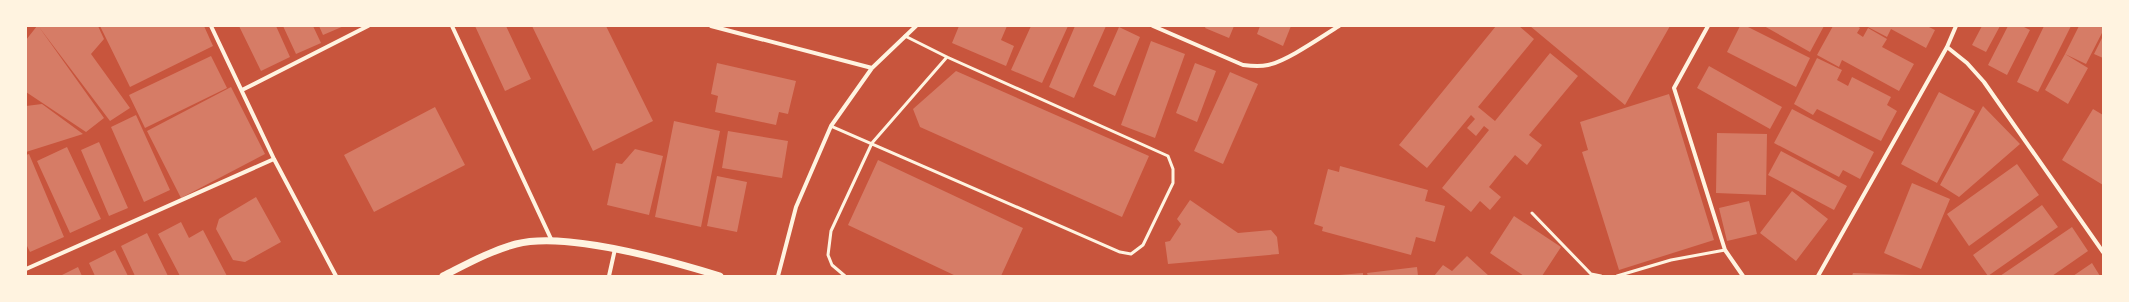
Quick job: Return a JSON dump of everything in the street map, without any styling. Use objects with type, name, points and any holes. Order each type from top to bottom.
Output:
[{"type":"street","points":[[211,26],[274,159],[336,276]]},
{"type":"street","points":[[242,90],[368,26]]},
{"type":"street","points":[[452,26],[552,242]]},
{"type":"street","points":[[711,26],[872,68]]},
{"type":"street","points":[[778,276],[796,207],[832,126],[872,68],[916,26]]},
{"type":"street","points":[[1154,26],[1243,65],[1256,66],[1269,65],[1281,60],[1339,26]]},
{"type":"street","points":[[1708,26],[1674,88],[1725,250],[1743,276]]},
{"type":"street","points":[[1818,276],[1947,48],[1956,26]]},
{"type":"street","points":[[1947,48],[1967,63],[1984,82],[2103,252]]},
{"type":"street","points":[[26,269],[274,159]]},
{"type":"street","points":[[443,276],[480,257],[517,244],[535,241],[616,249],[720,276]]},
{"type":"street","points":[[2100,247],[2103,241]]},
{"type":"street","points":[[609,276],[616,249]]},
{"type":"lane","points":[[832,126],[872,142],[1120,252],[1131,254],[1143,245],[1173,183],[1173,169],[1168,156],[948,57],[906,36]]},
{"type":"lane","points":[[845,276],[832,265],[828,255],[831,231],[872,142],[948,57]]},
{"type":"lane","points":[[1532,213],[1591,274],[1601,276]]},
{"type":"lane","points":[[1617,276],[1671,260],[1725,250]]},
{"type":"building","points":[[37,26],[98,26],[104,39],[91,54],[130,108],[110,121],[39,27],[104,118],[86,132],[26,92],[26,40]]},
{"type":"building","points":[[100,26],[204,26],[213,46],[130,87]]},
{"type":"building","points":[[239,26],[276,26],[290,57],[261,71]]},
{"type":"building","points":[[283,26],[313,26],[321,43],[296,54]]},
{"type":"building","points":[[319,26],[344,26],[323,35]]},
{"type":"building","points":[[475,26],[506,26],[531,79],[505,91]]},
{"type":"building","points":[[532,26],[606,26],[653,121],[593,151]]},
{"type":"building","points":[[959,26],[1007,26],[1001,40],[1014,46],[1006,66],[952,43]]},
{"type":"building","points":[[1031,26],[1068,26],[1042,83],[1011,70]]},
{"type":"building","points":[[1075,26],[1106,26],[1074,98],[1049,87]]},
{"type":"building","points":[[1206,26],[1234,26],[1229,38],[1205,28]]},
{"type":"building","points":[[1260,26],[1291,26],[1283,46],[1257,34]]},
{"type":"building","points":[[1496,26],[1519,26],[1534,39],[1478,107],[1495,121],[1550,53],[1578,76],[1529,135],[1542,145],[1527,165],[1515,155],[1489,187],[1501,197],[1490,210],[1480,201],[1471,212],[1442,188],[1489,130],[1484,126],[1476,136],[1467,128],[1475,119],[1471,115],[1427,168],[1399,145]]},
{"type":"building","points":[[1530,26],[1670,26],[1625,105]]},
{"type":"building","points":[[1740,26],[1746,26],[1810,58],[1796,87],[1727,52]]},
{"type":"building","points":[[1764,26],[1824,26],[1810,52]]},
{"type":"building","points":[[1833,26],[1857,26],[1860,28],[1857,33],[1863,37],[1868,28],[1887,39],[1882,47],[1914,64],[1899,91],[1842,60],[1839,67],[1817,55]]},
{"type":"building","points":[[1866,26],[1927,26],[1935,30],[1926,48],[1891,29],[1887,37]]},
{"type":"building","points":[[1982,26],[2000,26],[1986,52],[1972,45]]},
{"type":"building","points":[[2008,26],[2022,26],[2030,30],[2007,75],[1988,65]]},
{"type":"building","points":[[2044,26],[2071,26],[2038,92],[2017,82]]},
{"type":"building","points":[[2079,26],[2103,26],[2103,31],[2086,64],[2065,54]]},
{"type":"building","points":[[1119,27],[1140,37],[1115,96],[1093,86]]},
{"type":"building","points":[[2103,36],[2103,58],[2094,54]]},
{"type":"building","points":[[1151,41],[1185,54],[1155,138],[1121,125]]},
{"type":"building","points":[[2065,54],[2088,68],[2068,104],[2045,90]]},
{"type":"building","points":[[211,56],[227,88],[145,128],[129,95]]},
{"type":"building","points":[[1817,58],[1842,70],[1837,80],[1848,86],[1852,77],[1891,97],[1887,105],[1897,111],[1881,141],[1817,109],[1813,115],[1794,104]]},
{"type":"building","points":[[717,63],[796,81],[788,114],[779,112],[776,125],[715,112],[718,96],[711,94]]},
{"type":"building","points":[[1195,63],[1216,71],[1197,122],[1176,113]]},
{"type":"building","points":[[1709,66],[1782,107],[1770,129],[1697,88]]},
{"type":"building","points":[[956,71],[1149,156],[1122,217],[920,127],[913,109]]},
{"type":"building","points":[[1230,72],[1258,84],[1223,164],[1194,151]]},
{"type":"building","points":[[231,87],[265,154],[181,198],[147,131]]},
{"type":"building","points":[[1939,92],[1975,111],[1937,183],[1901,164]]},
{"type":"building","points":[[1669,94],[1714,240],[1619,270],[1582,152],[1588,150],[1580,122]]},
{"type":"building","points":[[42,104],[83,134],[26,152],[26,106]]},
{"type":"building","points":[[1983,106],[2020,144],[1959,197],[1940,185]]},
{"type":"building","points":[[435,107],[465,165],[374,212],[344,155]]},
{"type":"building","points":[[1792,109],[1874,152],[1860,179],[1843,170],[1839,177],[1774,143]]},
{"type":"building","points":[[2093,109],[2103,115],[2103,185],[2062,160]]},
{"type":"building","points":[[136,115],[170,190],[144,202],[111,127]]},
{"type":"building","points":[[674,121],[720,131],[701,227],[655,217]]},
{"type":"building","points":[[728,131],[788,141],[782,178],[722,168]]},
{"type":"building","points":[[1717,133],[1767,134],[1766,195],[1716,193]]},
{"type":"building","points":[[99,142],[128,208],[109,216],[81,150]]},
{"type":"building","points":[[67,147],[101,219],[70,233],[37,161]]},
{"type":"building","points":[[635,149],[663,156],[649,215],[607,205],[616,163],[622,164]]},
{"type":"building","points":[[1781,151],[1847,186],[1834,210],[1768,175]]},
{"type":"building","points":[[29,154],[64,237],[30,252],[26,244],[26,155]]},
{"type":"building","points":[[878,160],[1023,228],[1001,276],[956,276],[848,225]]},
{"type":"building","points":[[2017,164],[2039,195],[1969,246],[1947,214]]},
{"type":"building","points":[[1340,166],[1428,190],[1425,201],[1445,206],[1435,242],[1416,237],[1411,255],[1322,231],[1323,227],[1314,224],[1328,169],[1339,172]]},
{"type":"building","points":[[717,176],[747,182],[737,232],[707,226]]},
{"type":"building","points":[[1912,183],[1950,199],[1921,269],[1884,253]]},
{"type":"building","points":[[1792,191],[1828,219],[1796,261],[1760,233]]},
{"type":"building","points":[[256,197],[281,242],[245,262],[233,260],[216,229],[219,219]]},
{"type":"building","points":[[1190,200],[1238,233],[1271,230],[1277,237],[1279,254],[1168,264],[1165,242],[1170,241],[1181,224],[1177,219]]},
{"type":"building","points":[[1749,201],[1757,234],[1727,241],[1719,208]]},
{"type":"building","points":[[2042,205],[2058,227],[1988,276],[1973,255]]},
{"type":"building","points":[[1514,216],[1561,247],[1542,276],[1524,276],[1490,253]]},
{"type":"building","points":[[181,222],[189,238],[203,230],[227,276],[180,276],[158,234]]},
{"type":"building","points":[[2072,227],[2088,251],[2052,276],[2000,276]]},
{"type":"building","points":[[147,233],[168,276],[135,276],[121,246]]},
{"type":"building","points":[[115,250],[128,276],[95,276],[89,263]]},
{"type":"building","points":[[1467,256],[1489,276],[1434,276],[1443,265],[1452,271]]},
{"type":"building","points":[[2092,263],[2100,276],[2073,276]]},
{"type":"building","points":[[78,267],[82,276],[60,276]]},
{"type":"building","points":[[1417,267],[1418,276],[1368,276],[1367,273]]},
{"type":"building","points":[[1363,273],[1363,276],[1339,276],[1339,275]]},
{"type":"building","points":[[1853,273],[1914,275],[1914,276],[1852,276]]}]
